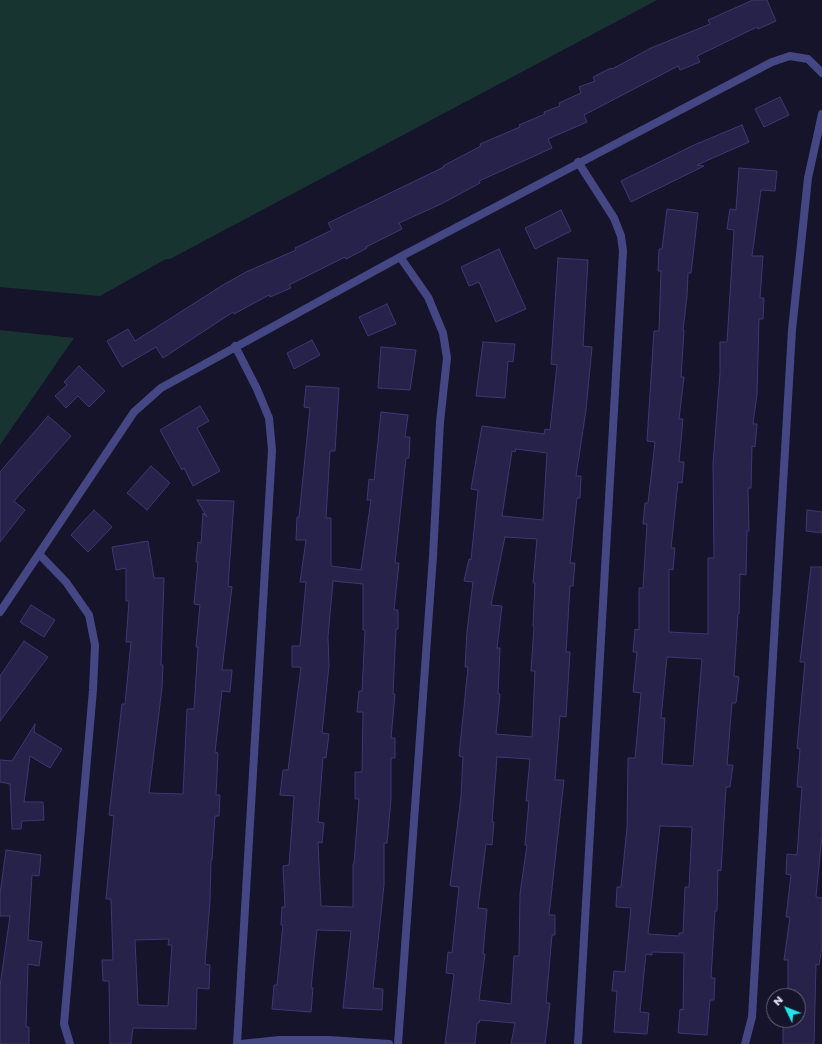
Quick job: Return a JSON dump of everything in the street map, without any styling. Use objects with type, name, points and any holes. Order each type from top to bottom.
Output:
[{"type":"street","points":[[0,612],[134,412],[161,388],[235,346],[578,162],[772,62],[790,56],[808,59],[822,73]]},
{"type":"street","points":[[745,1044],[752,1017],[792,330],[808,178],[822,114]]},
{"type":"street","points":[[578,162],[614,218],[621,236],[623,251],[578,1044]]},
{"type":"street","points":[[398,1044],[433,564],[440,422],[447,358],[443,333],[428,297],[400,257]]},
{"type":"street","points":[[235,346],[257,389],[269,418],[272,450],[237,1044]]},
{"type":"street","points":[[39,554],[66,582],[89,615],[95,645],[92,698],[64,1024],[70,1044]]},
{"type":"street","points":[[241,1044],[279,1040],[329,1040],[389,1044]]},
{"type":"green space","points":[[0,0],[657,0],[170,259],[166,259],[100,296],[0,287]]},
{"type":"green space","points":[[0,330],[74,338],[0,445]]},
{"type":"building","points":[[753,0],[767,0],[776,21],[758,29],[757,27],[697,56],[700,62],[680,70],[678,66],[584,115],[587,122],[548,139],[552,148],[479,181],[480,183],[441,204],[399,223],[402,229],[346,259],[345,257],[289,285],[291,288],[270,297],[269,295],[234,314],[233,312],[163,358],[156,347],[122,367],[107,341],[128,329],[135,341],[246,272],[296,250],[295,248],[332,230],[328,223],[444,167],[443,166],[481,146],[480,144],[520,127],[519,125],[545,114],[544,112],[560,106],[559,103],[581,93],[579,87],[595,81],[593,77],[611,68],[612,69],[651,48],[710,24],[708,20]]},
{"type":"building","points":[[780,97],[789,115],[764,127],[755,109]]},
{"type":"building","points":[[742,125],[749,142],[697,165],[704,166],[631,202],[621,181],[694,145]]},
{"type":"building","points":[[739,168],[777,171],[775,191],[761,190],[752,256],[763,256],[760,298],[764,298],[763,319],[759,319],[757,394],[753,424],[757,424],[755,447],[752,446],[751,488],[748,488],[749,531],[747,531],[746,575],[740,574],[739,614],[734,676],[739,677],[736,703],[732,703],[727,765],[733,765],[730,787],[726,787],[721,871],[718,870],[717,911],[715,911],[711,978],[715,978],[714,1000],[710,1000],[707,1035],[678,1033],[680,1009],[683,1010],[684,953],[652,952],[652,955],[646,954],[640,1012],[649,1013],[647,1034],[614,1032],[617,991],[612,991],[614,971],[625,972],[631,908],[616,907],[617,887],[621,887],[627,828],[628,758],[635,758],[641,693],[633,692],[637,652],[633,652],[635,629],[639,630],[639,588],[643,588],[647,524],[643,524],[645,503],[648,503],[655,442],[647,441],[654,331],[659,331],[661,271],[658,271],[659,249],[662,249],[667,209],[698,213],[691,273],[688,273],[683,330],[681,377],[684,377],[679,419],[683,419],[679,462],[684,462],[682,483],[678,482],[671,548],[675,548],[673,570],[669,569],[669,632],[708,634],[708,558],[714,558],[713,464],[720,373],[720,342],[727,342],[734,230],[727,229],[730,209],[736,210]],"holes":[[[667,657],[702,659],[693,766],[662,764],[665,718],[661,718]],[[660,826],[692,827],[689,887],[685,887],[683,933],[679,933],[679,936],[648,934]]]},
{"type":"building","points":[[561,210],[571,231],[535,249],[525,228]]},
{"type":"building","points":[[499,249],[526,309],[496,322],[479,282],[469,286],[461,267]]},
{"type":"building","points":[[558,258],[588,260],[583,346],[592,347],[586,410],[576,476],[581,476],[580,498],[577,498],[570,563],[575,563],[573,586],[570,586],[566,652],[570,652],[566,717],[560,716],[555,780],[564,780],[549,915],[555,915],[555,935],[552,935],[546,1003],[550,1003],[545,1044],[511,1044],[515,1023],[480,1020],[479,1023],[477,1023],[475,1044],[445,1044],[454,974],[446,973],[448,952],[452,953],[459,887],[450,886],[461,796],[463,757],[459,756],[468,667],[465,667],[467,632],[473,582],[464,581],[469,559],[471,560],[478,490],[471,489],[482,426],[544,434],[545,429],[550,430],[557,365],[551,364]],"holes":[[[516,449],[547,453],[543,520],[502,516],[512,451],[515,452]],[[505,537],[537,539],[533,583],[535,583],[531,671],[535,671],[532,737],[496,734],[500,694],[498,694],[500,648],[497,648],[502,606],[491,605]],[[497,757],[530,759],[526,801],[529,801],[525,845],[527,845],[520,894],[519,956],[514,956],[511,1004],[479,1000],[485,954],[483,954],[487,909],[478,908],[486,844],[492,845],[494,822],[492,822]]]},
{"type":"building","points":[[387,304],[396,324],[368,336],[359,317]]},
{"type":"building","points":[[312,340],[320,355],[294,369],[287,353]]},
{"type":"building","points":[[483,342],[515,344],[513,362],[508,361],[505,398],[476,396]]},
{"type":"building","points":[[381,347],[416,350],[410,390],[378,388]]},
{"type":"building","points":[[79,366],[105,391],[89,407],[78,396],[66,408],[55,396],[67,385],[64,382]]},
{"type":"building","points":[[306,386],[339,388],[335,451],[330,451],[326,518],[331,518],[331,566],[361,570],[371,500],[367,500],[369,479],[374,480],[381,412],[408,415],[405,437],[410,437],[409,458],[406,458],[395,563],[399,563],[394,610],[398,610],[398,629],[396,629],[393,694],[395,694],[391,738],[395,738],[395,758],[391,758],[391,799],[387,843],[384,843],[384,885],[373,988],[383,989],[382,1010],[343,1008],[351,931],[317,930],[311,988],[313,988],[311,1012],[272,1009],[274,985],[277,985],[283,925],[281,925],[282,907],[285,907],[283,866],[289,865],[294,796],[280,795],[283,770],[288,770],[301,667],[292,667],[292,646],[300,646],[306,582],[300,582],[306,540],[296,540],[297,517],[299,517],[310,408],[304,407]],"holes":[[[333,581],[363,584],[363,630],[365,630],[362,691],[359,691],[357,712],[363,712],[362,772],[355,772],[355,799],[359,799],[353,864],[353,907],[321,906],[318,842],[322,843],[324,823],[318,822],[323,757],[326,758],[329,734],[322,733],[329,665],[328,637]]]},
{"type":"building","points":[[200,406],[209,421],[197,428],[220,471],[193,486],[184,468],[182,470],[160,430]]},
{"type":"building","points":[[48,416],[71,436],[14,501],[25,510],[0,542],[0,472]]},
{"type":"building","points":[[151,466],[170,483],[147,510],[127,493]]},
{"type":"building","points":[[197,500],[234,501],[228,586],[232,587],[222,670],[232,670],[230,692],[222,691],[215,752],[218,753],[216,795],[220,795],[219,816],[215,816],[211,860],[210,901],[205,964],[210,965],[209,989],[197,988],[196,1029],[133,1028],[131,1044],[110,1044],[109,981],[103,981],[102,960],[113,960],[111,899],[106,899],[114,816],[109,815],[122,704],[125,704],[131,642],[126,642],[129,601],[126,601],[126,568],[116,570],[112,547],[148,541],[154,578],[164,578],[161,665],[163,665],[162,688],[149,793],[183,794],[187,709],[194,709],[198,647],[196,647],[200,605],[194,604],[198,562],[196,562],[198,542],[201,543],[203,513],[207,517]],"holes":[[[169,939],[168,945],[172,945],[168,1006],[138,1005],[135,940]]]},
{"type":"building","points":[[94,510],[112,527],[88,552],[71,535]]},
{"type":"building","points":[[807,510],[822,512],[822,533],[806,531]]},
{"type":"building","points":[[811,567],[822,567],[822,834],[816,897],[822,898],[822,947],[819,965],[816,964],[814,1044],[783,1044],[783,1028],[806,1028],[806,988],[788,988],[788,960],[784,960],[790,917],[786,917],[791,875],[786,874],[787,854],[797,855],[802,787],[797,787],[800,749],[797,748],[805,662],[800,662]]},
{"type":"building","points":[[31,605],[55,620],[44,637],[20,622]]},
{"type":"building","points":[[24,641],[48,657],[0,721],[0,676]]},
{"type":"building","points":[[35,724],[34,732],[62,749],[50,768],[30,756],[24,802],[43,802],[44,820],[22,821],[21,829],[12,829],[10,784],[0,782],[0,760],[12,761]]},
{"type":"building","points":[[6,850],[41,855],[39,876],[32,875],[28,940],[42,942],[39,966],[28,964],[26,1027],[29,1027],[29,1044],[0,1044],[0,986],[10,916],[0,916],[0,894]]}]
